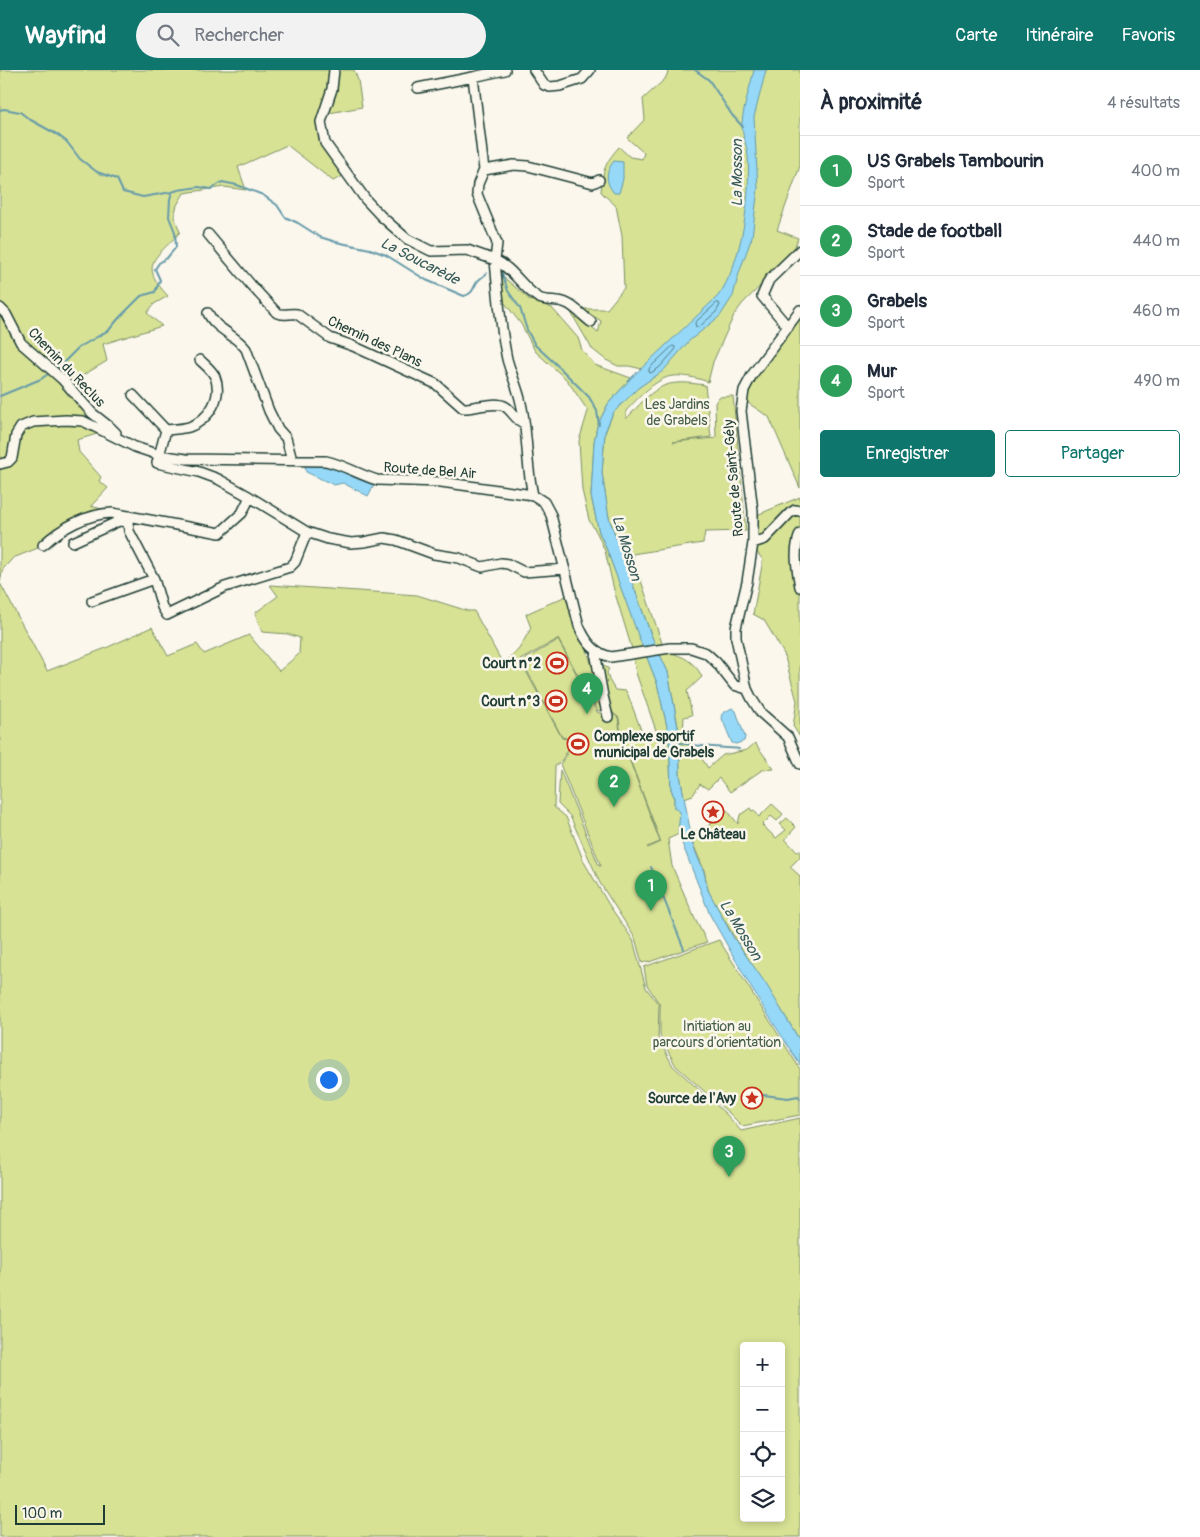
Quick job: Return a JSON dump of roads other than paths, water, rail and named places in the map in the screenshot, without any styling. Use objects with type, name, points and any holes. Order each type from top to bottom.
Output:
[{"type":"street","points":[[334,70],[332,90],[321,122],[325,143],[366,200],[407,239],[431,252],[467,250],[504,264],[531,292],[542,299],[567,303],[591,322]]},
{"type":"street","points":[[418,88],[467,75],[505,70]]},
{"type":"street","points":[[534,70],[544,85],[550,87],[582,79],[590,70]]},
{"type":"street","points":[[467,75],[484,170],[478,184],[477,194],[497,243],[495,260],[501,329],[508,362],[522,404],[533,495],[547,506],[554,524],[579,626],[587,641],[599,653],[612,657],[670,648],[691,648],[706,653],[716,662],[734,685],[747,689],[761,713],[788,737],[800,764]]},
{"type":"street","points":[[484,170],[514,165],[528,166],[593,183],[599,180]]},
{"type":"street","name":"Chemin des Plans","points":[[208,234],[251,285],[280,315],[297,314],[330,338],[436,384],[463,408],[494,405],[505,406],[520,422],[524,423]]},
{"type":"street","points":[[788,326],[762,296],[769,280],[798,251],[800,242]]},
{"type":"street","name":"Chemin du Reclus","points":[[0,308],[6,314],[21,343],[62,379],[92,413],[111,428],[121,440]]},
{"type":"street","name":"Route de Saint-Gély","points":[[747,689],[736,638],[736,628],[747,582],[753,543],[753,511],[740,411],[744,390],[752,374],[800,310]]},
{"type":"street","points":[[208,313],[214,322],[246,348],[269,411],[278,429],[286,438],[292,460]]},
{"type":"street","points":[[166,430],[182,429],[199,422],[206,416],[214,403],[218,386],[215,375],[200,360]]},
{"type":"street","points":[[133,395],[166,430]]},
{"type":"street","name":"Route de Bel Air","points":[[0,464],[8,462],[12,458],[16,434],[22,426],[33,422],[66,420],[83,421],[135,447],[159,455],[186,459],[326,461],[340,464],[377,480],[441,482],[533,495]]},
{"type":"street","points":[[166,430],[158,463],[199,472],[218,479],[307,532],[328,539],[351,543],[384,538],[396,540],[434,554],[459,558],[482,567],[501,563],[508,564],[524,572],[565,569]]},
{"type":"street","points":[[43,545],[53,536],[70,526],[102,513],[112,513],[129,519],[220,533],[242,513],[250,497]]},
{"type":"street","points":[[753,543],[765,539],[795,510],[800,511]]},
{"type":"street","points":[[72,542],[119,521],[129,519]]},
{"type":"street","points":[[129,519],[129,531],[154,579],[162,607],[167,614],[225,587],[290,567],[295,562],[307,532]]},
{"type":"street","points":[[800,534],[796,543],[795,554],[800,587]]},
{"type":"street","points":[[92,601],[154,579]]},
{"type":"street","points":[[599,653],[596,657],[608,717]]},
{"type":"water","name":"La Mosson","points":[[754,70],[766,70],[754,117],[758,188],[752,237],[733,296],[720,316],[689,341],[663,371],[638,388],[613,413],[605,432],[602,473],[609,518],[651,635],[668,672],[679,733],[680,775],[693,846],[704,872],[708,890],[733,937],[766,984],[800,1041],[800,1065],[752,989],[710,915],[678,833],[680,812],[674,808],[674,797],[671,789],[669,735],[657,683],[599,532],[591,496],[594,442],[597,426],[608,404],[631,378],[718,296],[733,266],[739,248],[746,209],[749,172],[742,122]]},
{"type":"water","points":[[614,161],[623,162],[623,179],[619,193],[614,193],[607,177]]},
{"type":"water","points":[[318,465],[342,471],[374,485],[368,496],[343,483],[334,485],[306,472],[305,466]]},
{"type":"water","points":[[732,708],[736,711],[745,737],[744,741],[736,744],[732,743],[721,716]]},
{"type":"waterway","points":[[695,70],[709,80],[732,115],[743,127]]},
{"type":"waterway","points":[[0,110],[20,112],[58,135],[67,142],[80,159],[97,172],[117,179],[123,192],[143,197],[172,192]]},
{"type":"waterway","name":"La Soucarède","points":[[56,370],[78,348],[109,330],[141,296],[155,292],[160,280],[155,269],[176,247],[175,232],[169,217],[172,192],[178,190],[199,187],[211,189],[222,182],[237,185],[263,195],[277,205],[285,217],[320,237],[370,249],[386,255],[426,280],[464,296],[471,292],[478,281],[487,273]]},
{"type":"waterway","points":[[502,273],[508,291],[520,308],[527,330],[535,345],[589,397],[597,411],[599,425]]},
{"type":"waterway","name":"La Soucarède","points":[[0,396],[41,379],[48,374]]},
{"type":"waterway","points":[[677,742],[699,746],[739,749]]},
{"type":"waterway","points":[[651,867],[684,949]]},
{"type":"waterway","points":[[752,1098],[764,1095],[788,1098],[798,1096],[800,1099]]},
{"type":"place","name":"Court n°2","points":[[557,663]]},
{"type":"place","name":"Court n°3","points":[[556,701]]},
{"type":"place","name":"Mur","points":[[587,714]]},
{"type":"place","name":"Complexe sportif municipal de Grabels","points":[[578,744]]},
{"type":"place","name":"Stade de football","points":[[614,807]]},
{"type":"place","name":"Le Château","points":[[713,812]]},
{"type":"place","name":"US Grabels Tambourin","points":[[651,911]]},
{"type":"place","name":"Source de l'Avy","points":[[752,1098]]},
{"type":"place","name":"Grabels","points":[[729,1177]]},
{"type":"park label","name":"Les Jardins de Grabels","points":[[677,412]]},
{"type":"park label","name":"Initiation au parcours d'orientation","points":[[717,1034]]}]
